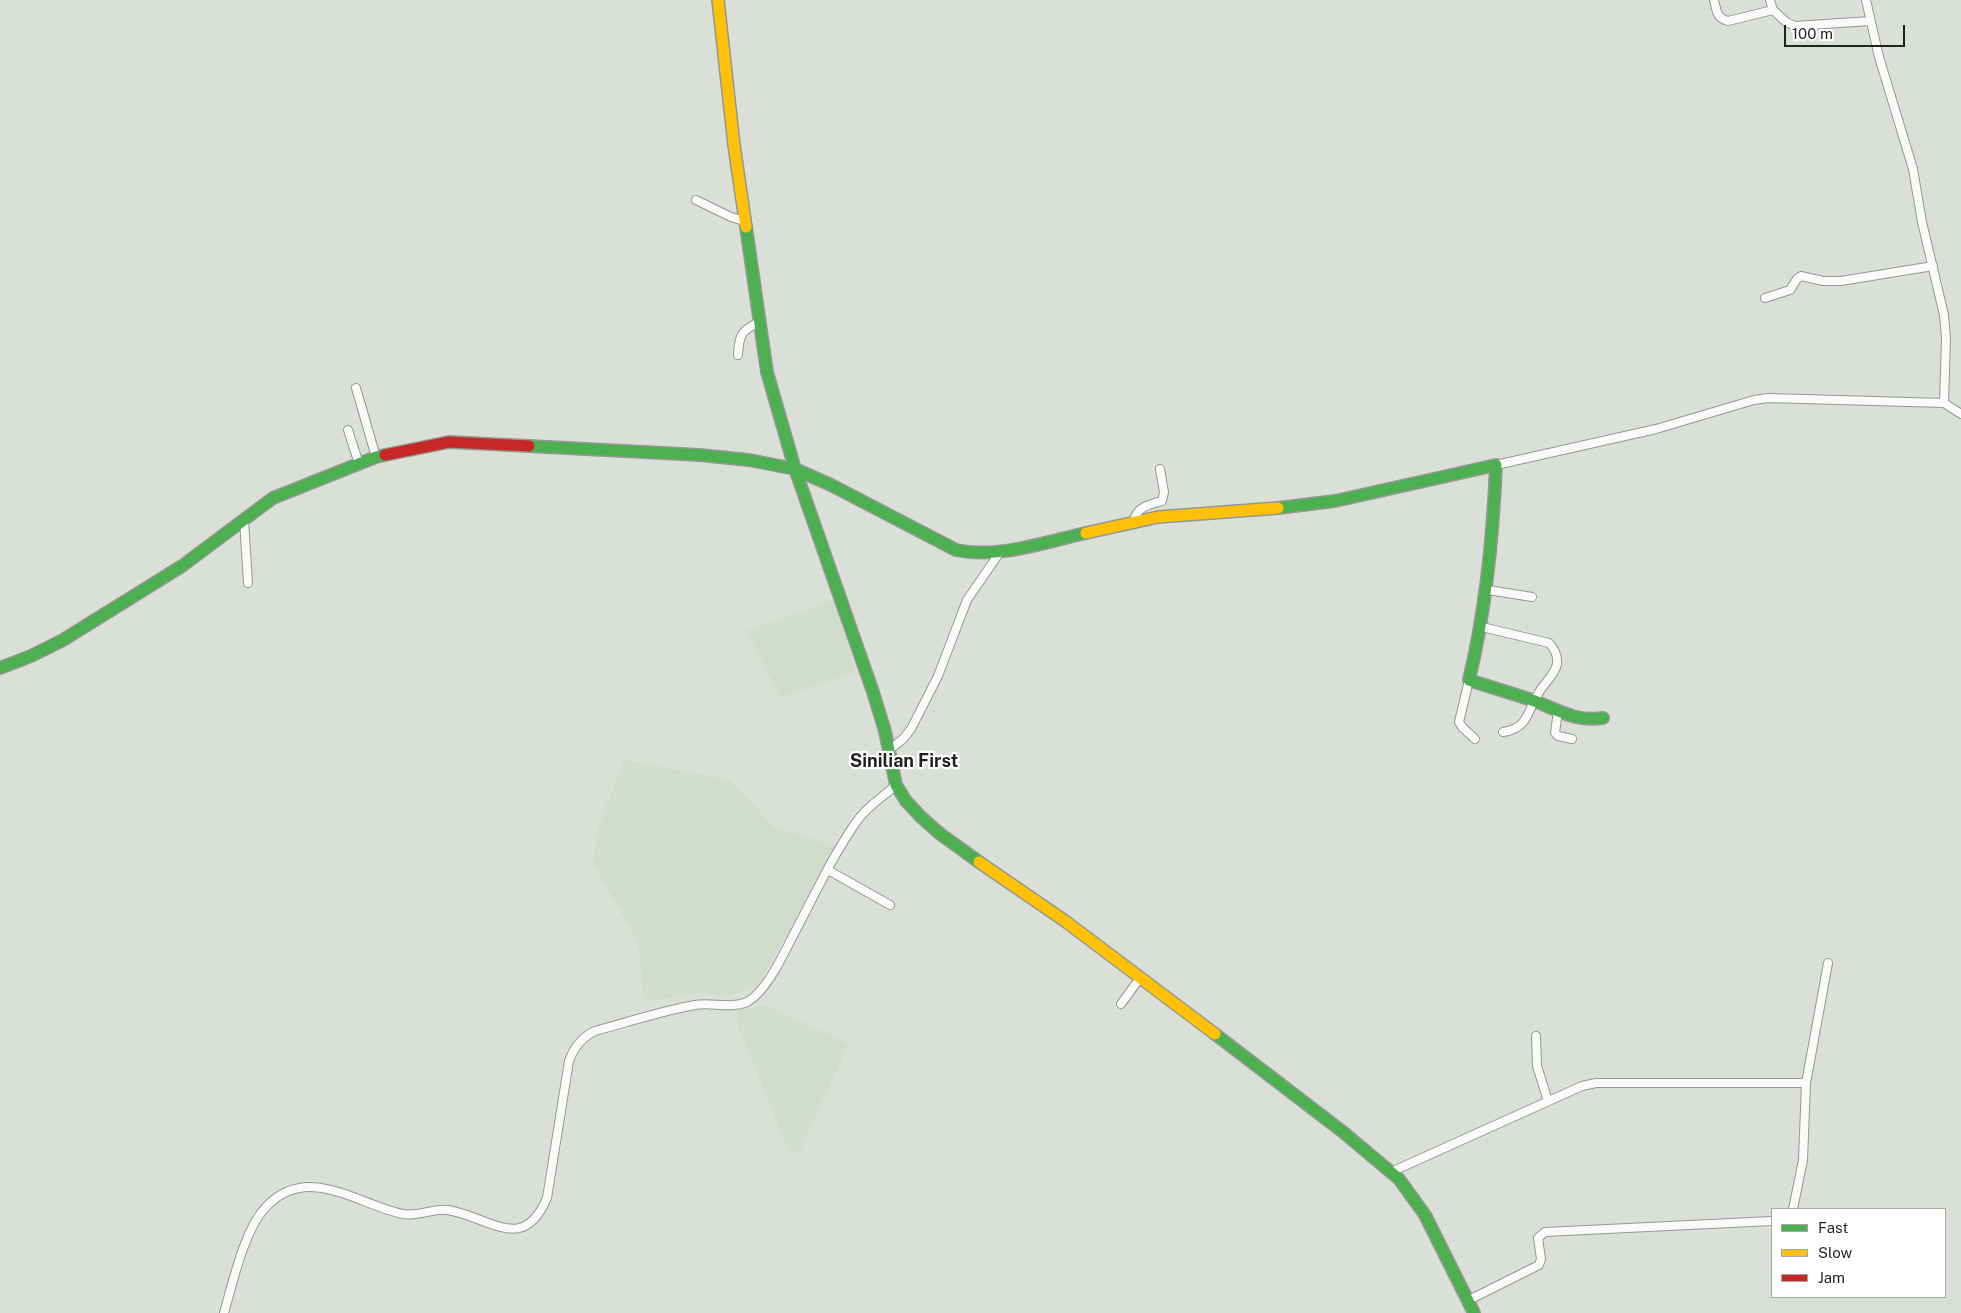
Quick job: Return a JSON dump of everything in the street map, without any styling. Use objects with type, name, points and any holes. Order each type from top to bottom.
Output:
[{"type":"street","points":[[718,0],[744,221],[766,372],[795,469],[873,692],[889,750],[896,785],[907,803],[935,829],[1035,898],[1308,1104],[1391,1172],[1407,1189],[1420,1208],[1474,1313]]},
{"type":"street","points":[[1714,0],[1718,16],[1728,21],[1773,10]]},
{"type":"street","points":[[1770,0],[1773,10],[1786,22],[1796,26],[1870,20]]},
{"type":"street","points":[[1866,0],[1879,57],[1913,170],[1922,222],[1946,327],[1944,403]]},
{"type":"street","points":[[696,200],[731,217],[744,221]]},
{"type":"street","points":[[1765,298],[1790,290],[1797,278],[1801,276],[1823,281],[1841,281],[1933,266]]},
{"type":"street","points":[[738,355],[739,340],[742,333],[759,322]]},
{"type":"street","points":[[356,388],[376,457]]},
{"type":"street","points":[[0,668],[31,656],[63,640],[182,566],[273,498],[376,457],[449,442],[700,455],[749,460],[795,469],[831,485],[956,550],[965,552],[1000,552],[1158,517],[1294,507],[1335,501],[1656,429],[1754,400],[1768,398],[1944,403],[1961,414]]},
{"type":"street","points":[[348,430],[359,464]]},
{"type":"street","points":[[1475,740],[1459,722],[1482,628],[1488,590],[1496,465]]},
{"type":"street","points":[[1134,521],[1136,512],[1145,506],[1162,500],[1164,492],[1160,468]]},
{"type":"street","points":[[244,520],[248,583]]},
{"type":"street","points":[[889,750],[903,740],[911,729],[938,676],[967,600],[1000,552]]},
{"type":"street","points":[[1488,590],[1532,597]]},
{"type":"street","points":[[1482,628],[1541,640],[1549,643],[1556,654],[1556,666],[1534,701],[1526,720],[1513,730],[1504,732]]},
{"type":"street","points":[[1469,680],[1534,701],[1582,720],[1603,718]]},
{"type":"street","points":[[1558,711],[1555,733],[1558,736],[1572,739]]},
{"type":"street","points":[[224,1313],[238,1266],[255,1221],[266,1206],[284,1194],[300,1188],[321,1188],[353,1195],[402,1214],[446,1210],[509,1229],[524,1228],[530,1225],[542,1210],[547,1198],[570,1061],[576,1046],[595,1031],[681,1008],[702,1004],[738,1005],[751,1000],[773,972],[858,819],[868,807],[896,785]]},
{"type":"street","points":[[828,870],[890,906]]},
{"type":"street","points":[[1793,1208],[1802,1160],[1806,1082],[1828,963]]},
{"type":"street","points":[[1121,1004],[1140,978]]},
{"type":"street","points":[[1536,1036],[1537,1066],[1548,1101]]},
{"type":"street","points":[[1391,1172],[1582,1086],[1603,1082],[1806,1082]]},
{"type":"street","points":[[1467,1301],[1540,1265],[1538,1238],[1544,1232],[1771,1221]]},
{"type":"shaded area","points":[[834,600],[856,672],[780,697],[746,631]]},
{"type":"shaded area","points":[[624,760],[730,780],[774,827],[835,846],[759,985],[729,996],[700,993],[644,1002],[638,943],[593,863],[598,828]]},
{"type":"shaded area","points":[[766,1005],[849,1044],[798,1154],[789,1151],[738,1026],[737,1010]]},
{"type":"traffic: fast","points":[[746,227],[767,372],[795,469],[873,692],[885,731],[896,785],[906,801],[921,817],[939,833],[979,862]]},
{"type":"traffic: fast","points":[[529,446],[700,455],[749,460],[795,469],[831,485],[956,550],[972,552],[1005,551],[1086,533]]},
{"type":"traffic: fast","points":[[0,668],[31,656],[63,640],[182,566],[273,498],[385,455]]},
{"type":"traffic: fast","points":[[1278,508],[1335,501],[1496,465],[1488,573],[1480,627],[1469,680],[1532,700],[1575,717],[1603,718]]},
{"type":"traffic: fast","points":[[1215,1034],[1343,1132],[1399,1179],[1425,1215],[1474,1313]]},
{"type":"traffic: slow","points":[[718,0],[734,145],[746,227]]},
{"type":"traffic: slow","points":[[1086,533],[1158,517],[1278,508]]},
{"type":"traffic: slow","points":[[979,862],[1065,921],[1215,1034]]},
{"type":"traffic: jam","points":[[385,455],[449,442],[529,446]]},
{"type":"district","name":"Sinilian First","points":[[904,761]]}]
